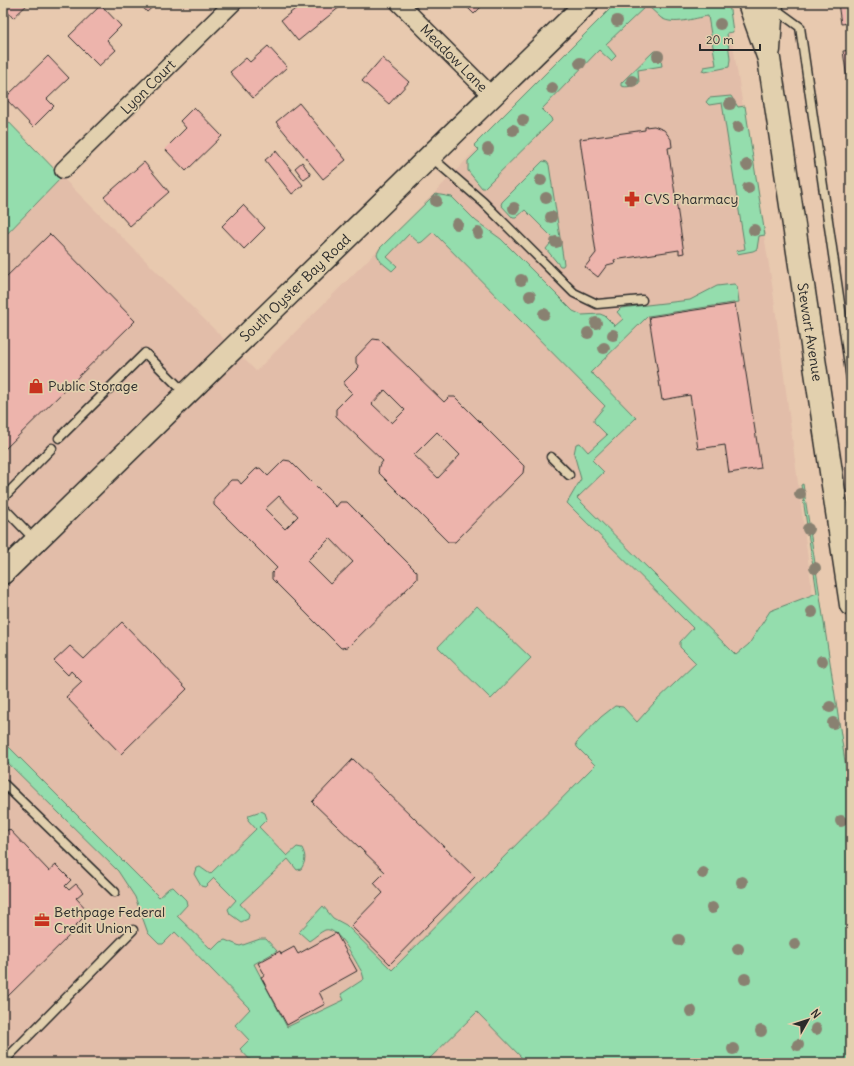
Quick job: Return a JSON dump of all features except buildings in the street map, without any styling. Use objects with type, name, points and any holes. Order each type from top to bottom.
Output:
[{"type":"main road","name":"South Oyster Bay Road","points":[[3,573],[587,3]]},
{"type":"main road","name":"Stewart Avenue","points":[[749,3],[769,59],[851,604]]},
{"type":"main road","name":"Stewart Avenue","points":[[769,59],[772,5]]},
{"type":"street","name":"Lyon Court","points":[[63,170],[233,3]]},
{"type":"street","name":"Meadow Lane","points":[[399,3],[492,96]]},
{"type":"lane","points":[[772,5],[800,27],[851,379]]},
{"type":"lane","points":[[430,156],[483,202],[574,293],[597,304],[642,300]]},
{"type":"lane","points":[[59,438],[145,353],[186,395]]},
{"type":"lane","points":[[3,498],[52,448]]},
{"type":"lane","points":[[551,457],[570,475]]},
{"type":"lane","points":[[3,507],[36,541]]},
{"type":"lane","points":[[3,783],[115,892]]},
{"type":"lane","points":[[3,1062],[133,930]]},
{"type":"shaded area","points":[[616,3],[726,3],[772,284],[851,889],[851,1063],[3,1063],[3,238],[62,177],[256,371],[423,205]]},
{"type":"green space","points":[[616,3],[729,3],[733,32],[727,33],[730,59],[729,67],[705,72],[702,71],[704,67],[716,65],[708,16],[684,21],[666,20],[661,18],[647,5],[606,44],[616,56],[611,61],[599,50],[542,109],[552,121],[484,188],[482,188],[468,171],[468,161],[479,150],[474,145]]},
{"type":"green space","points":[[654,51],[658,51],[660,54],[662,66],[638,70],[639,83],[625,87],[621,86],[621,83]]},
{"type":"green space","points":[[731,96],[738,107],[745,106],[765,235],[759,236],[757,249],[737,254],[736,251],[745,249],[722,103],[709,105],[706,102],[709,98]]},
{"type":"green space","points":[[3,116],[62,177],[3,238]]},
{"type":"green space","points":[[543,161],[547,162],[549,165],[564,264],[563,266],[560,266],[546,249],[554,239],[525,210],[516,218],[513,218],[501,205],[502,202]]},
{"type":"green space","points":[[435,194],[452,197],[476,221],[501,239],[573,311],[582,315],[600,314],[605,316],[615,326],[623,319],[617,312],[621,308],[690,300],[717,286],[734,284],[737,286],[739,302],[648,316],[590,373],[593,374],[636,418],[592,460],[604,472],[577,498],[736,655],[749,644],[770,611],[817,593],[801,485],[803,484],[851,801],[851,1063],[527,1063],[477,1012],[425,1063],[253,1063],[240,1049],[249,1040],[235,1025],[250,1009],[175,932],[163,944],[159,944],[148,933],[135,897],[118,871],[3,758],[3,741],[159,897],[169,888],[173,887],[186,900],[187,905],[177,916],[212,950],[220,942],[225,940],[240,946],[260,939],[266,939],[277,951],[254,964],[287,1027],[344,1000],[341,994],[364,979],[362,972],[351,954],[336,934],[330,930],[325,930],[309,941],[299,932],[323,906],[333,918],[346,925],[392,970],[595,765],[577,747],[576,743],[601,717],[615,706],[623,707],[637,722],[654,703],[696,663],[680,647],[680,642],[693,628],[567,503],[581,479],[574,454],[576,444],[580,443],[588,452],[607,435],[594,422],[594,419],[605,406],[433,232],[419,243],[409,234],[387,257],[397,266],[392,271],[380,261],[377,254],[380,248]]},
{"type":"green space","points":[[477,606],[531,658],[491,699],[438,647]]},
{"type":"green space","points":[[261,811],[265,813],[267,819],[259,827],[287,856],[297,847],[302,848],[305,861],[301,869],[297,870],[288,859],[240,904],[249,914],[248,919],[241,922],[230,914],[228,909],[236,900],[214,878],[205,887],[201,886],[194,874],[196,868],[200,867],[210,874],[256,829],[248,820],[249,815]]},
{"type":"place","name":"CVS Pharmacy","points":[[632,199]]},
{"type":"place","name":"Public Storage","points":[[36,386]]},
{"type":"place","name":"Bethpage Federal Credit Union","points":[[42,920]]}]
